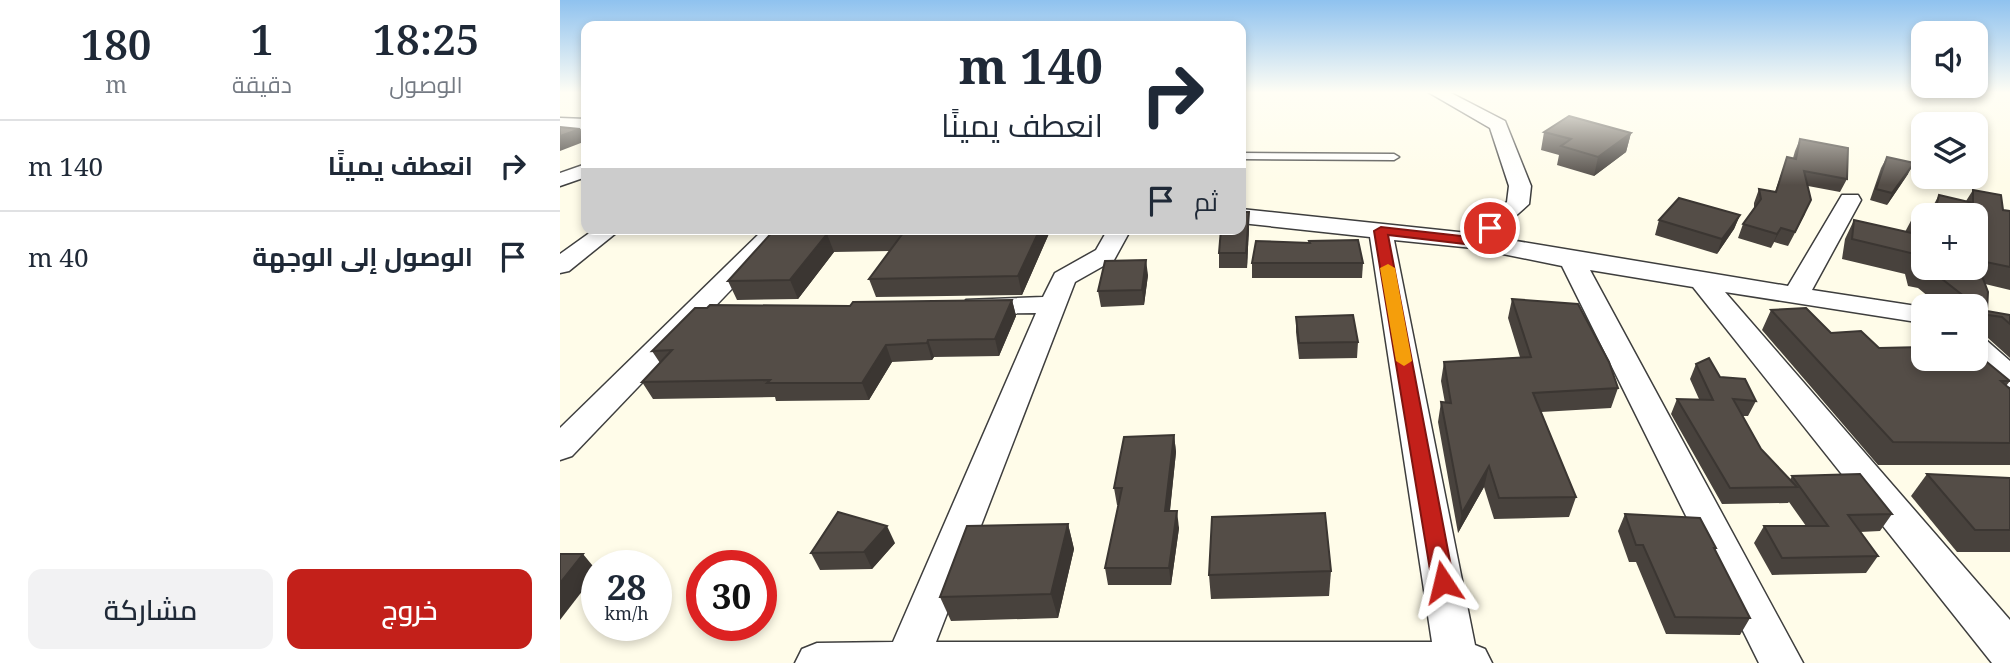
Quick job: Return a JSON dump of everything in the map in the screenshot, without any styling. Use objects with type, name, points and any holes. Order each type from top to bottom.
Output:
[{"type":"street","points":[[1473,241],[1518,204],[1520,186],[1498,125],[1494,123]]},
{"type":"street","points":[[560,124],[581,124]]},
{"type":"street","points":[[560,180],[581,172]]},
{"type":"street","points":[[1796,295],[1850,200]]},
{"type":"street","points":[[1246,217],[1473,241],[1572,260],[1911,313]]},
{"type":"street","points":[[1381,231],[1457,663]]},
{"type":"street","points":[[560,266],[602,235]]},
{"type":"street","points":[[560,448],[772,235]]},
{"type":"street","points":[[906,662],[1064,278],[1105,255],[1117,235]]},
{"type":"street","points":[[1572,260],[1781,663]]},
{"type":"street","points":[[1701,280],[2010,652]]},
{"type":"street","points":[[943,307],[1052,305]]},
{"type":"street","points":[[697,311],[738,310]]},
{"type":"street","points":[[1988,343],[2010,377]]},
{"type":"street","points":[[817,663],[1470,663]]},
{"type":"lane","points":[[1246,156],[1394,157]]},
{"type":"building","points":[[1558,123],[1594,123],[1631,133],[1598,157],[1561,146],[1571,139],[1544,132]]},
{"type":"building","points":[[560,127],[580,129],[560,136]]},
{"type":"building","points":[[1800,139],[1848,148],[1847,179],[1804,171],[1811,200],[1795,232],[1781,228],[1777,234],[1743,224],[1761,199],[1759,189],[1776,192],[1787,157],[1796,159]]},
{"type":"building","points":[[1887,157],[1911,162],[1911,167],[1892,193],[1876,189]]},
{"type":"building","points":[[1973,190],[2001,195],[2003,210],[2010,211],[2010,267],[1988,262],[1988,203],[1973,203]]},
{"type":"building","points":[[1939,195],[1973,203],[1937,203]]},
{"type":"building","points":[[1679,198],[1740,215],[1722,239],[1659,220]]},
{"type":"building","points":[[1246,212],[1249,212],[1246,253],[1219,253],[1220,235],[1246,235]]},
{"type":"building","points":[[1854,220],[1911,233],[1911,253],[1852,239]]},
{"type":"building","points":[[770,235],[826,235],[790,280],[728,281]]},
{"type":"building","points":[[902,235],[1037,235],[1018,276],[869,279]]},
{"type":"building","points":[[1358,240],[1363,263],[1252,263],[1256,241],[1310,243],[1309,241]]},
{"type":"building","points":[[1146,260],[1142,290],[1098,291],[1105,261]]},
{"type":"building","points":[[1943,280],[1984,280],[1988,292],[1988,294],[1961,294]]},
{"type":"building","points":[[1512,299],[1578,304],[1609,362],[1618,388],[1533,393],[1576,497],[1499,498],[1489,466],[1462,513],[1441,402],[1451,403],[1444,362],[1531,357]]},
{"type":"building","points":[[1012,300],[995,339],[928,340],[927,343],[886,345],[862,383],[767,383],[770,380],[642,382],[672,350],[652,351],[695,308],[707,308],[710,305],[850,306],[853,302]]},
{"type":"building","points":[[1806,308],[1831,333],[1861,331],[1879,348],[1911,347],[1911,371],[1988,371],[1988,363],[2010,381],[2001,381],[2010,389],[2010,443],[1893,442],[1771,310]]},
{"type":"building","points":[[1988,311],[2010,315],[2010,324],[2002,317],[1988,315]]},
{"type":"building","points":[[1353,315],[1358,342],[1299,343],[1296,317]]},
{"type":"building","points":[[1709,358],[1720,377],[1745,379],[1756,401],[1733,399],[1761,449],[1797,487],[1730,488],[1677,399],[1713,400],[1696,364]]},
{"type":"building","points":[[1174,435],[1165,511],[1177,511],[1169,568],[1105,568],[1122,488],[1114,488],[1124,437]]},
{"type":"building","points":[[1860,474],[1892,514],[1848,515],[1878,556],[1782,558],[1764,526],[1828,526],[1792,476]]},
{"type":"building","points":[[1927,474],[2010,478],[2010,530],[1975,530]]},
{"type":"building","points":[[838,512],[887,526],[864,552],[811,553]]},
{"type":"building","points":[[1325,513],[1331,571],[1209,575],[1212,517]]},
{"type":"building","points":[[1625,514],[1700,518],[1750,618],[1675,617],[1643,545],[1636,545]]},
{"type":"building","points":[[1068,524],[1051,594],[940,597],[967,526]]},
{"type":"building","points":[[560,554],[581,554],[581,557],[560,583]]},
{"type":"slow traffic","points":[[1388,268],[1404,361]]},
{"type":"route","points":[[1443,582],[1381,231],[1473,241],[1490,228]]}]
